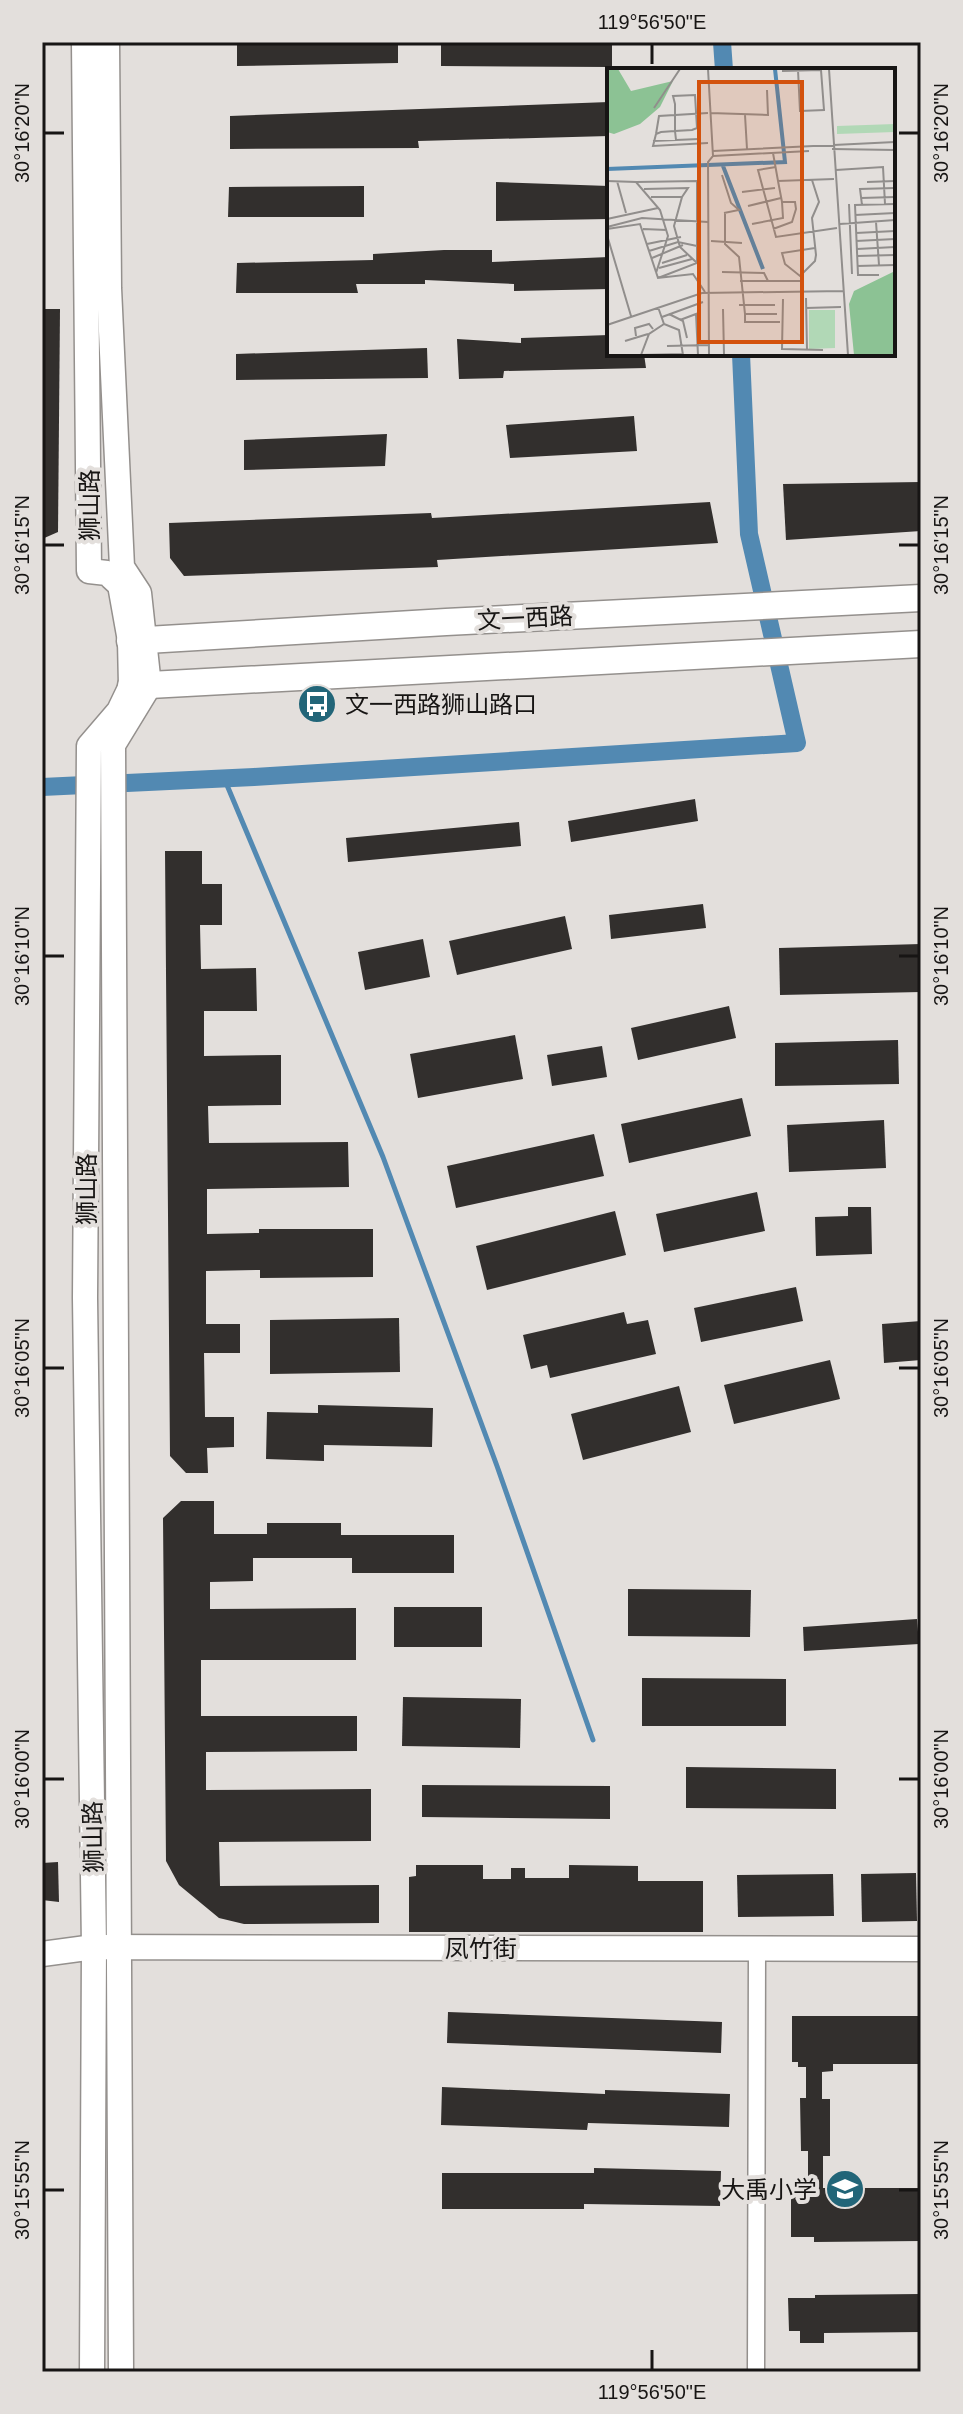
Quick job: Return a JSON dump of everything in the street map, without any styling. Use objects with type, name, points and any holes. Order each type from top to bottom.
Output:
[{"type":"main road","name":"狮山路","points":[[84,42],[89,571],[107,573],[120,585],[137,640]]},
{"type":"main road","name":"狮山路","points":[[107,42],[109,288],[122,567],[139,593],[137,640],[140,686]]},
{"type":"main road","name":"文一西路","points":[[137,640],[921,598]]},
{"type":"main road","name":"文一西路","points":[[140,686],[921,644]]},
{"type":"main road","points":[[101,745],[119,711],[140,686]]},
{"type":"main road","name":"狮山路","points":[[101,745],[113,822],[121,2372]]},
{"type":"main road","name":"狮山路","points":[[92,2372],[94,1947],[85,1298],[88,823],[101,745]]},
{"type":"main road","name":"凤竹街","points":[[42,1954],[94,1947],[921,1949]]},
{"type":"street","points":[[756,2372],[757,1950]]},
{"type":"building","points":[[237,42],[398,42],[398,63],[237,66]]},
{"type":"building","points":[[441,42],[612,42],[612,67],[441,66]]},
{"type":"building","points":[[607,102],[607,136],[418,141],[419,148],[230,149],[230,116]]},
{"type":"building","points":[[496,182],[607,186],[607,219],[496,221]]},
{"type":"building","points":[[364,186],[364,217],[228,217],[229,187]]},
{"type":"building","points":[[492,250],[492,262],[607,257],[607,289],[514,291],[514,284],[425,280],[425,284],[356,284],[358,293],[236,293],[237,263],[373,260],[373,254]]},
{"type":"building","points":[[42,309],[60,309],[58,532],[42,539]]},
{"type":"building","points":[[607,335],[607,356],[644,356],[646,368],[504,371],[503,378],[459,379],[457,339],[521,343],[521,338]]},
{"type":"building","points":[[427,348],[428,378],[236,380],[236,354]]},
{"type":"building","points":[[634,416],[637,451],[510,458],[506,425]]},
{"type":"building","points":[[387,434],[385,466],[244,470],[244,440]]},
{"type":"building","points":[[921,482],[921,531],[786,540],[783,484]]},
{"type":"building","points":[[710,502],[718,543],[437,560],[438,567],[184,576],[170,558],[169,523],[431,513],[432,518]]},
{"type":"building","points":[[695,799],[698,821],[571,842],[568,821]]},
{"type":"building","points":[[519,822],[521,846],[348,862],[346,838]]},
{"type":"building","points":[[165,851],[202,851],[202,884],[222,884],[222,925],[200,925],[201,969],[256,968],[257,1011],[204,1011],[204,1056],[281,1055],[281,1105],[208,1106],[209,1143],[348,1142],[349,1187],[207,1189],[207,1234],[259,1233],[259,1229],[373,1229],[373,1277],[260,1278],[260,1270],[206,1271],[206,1324],[240,1324],[240,1353],[204,1353],[205,1417],[234,1417],[234,1447],[207,1448],[208,1473],[186,1473],[170,1456]]},
{"type":"building","points":[[703,904],[706,928],[611,939],[609,915]]},
{"type":"building","points":[[565,916],[572,949],[457,975],[449,941]]},
{"type":"building","points":[[423,939],[430,977],[365,990],[358,952]]},
{"type":"building","points":[[921,944],[921,992],[780,995],[779,948]]},
{"type":"building","points":[[729,1006],[736,1038],[638,1060],[631,1028]]},
{"type":"building","points":[[515,1035],[523,1079],[418,1098],[410,1054]]},
{"type":"building","points":[[898,1040],[899,1084],[775,1086],[775,1043]]},
{"type":"building","points":[[602,1046],[607,1077],[552,1086],[547,1055]]},
{"type":"building","points":[[742,1098],[751,1136],[629,1163],[621,1124]]},
{"type":"building","points":[[884,1120],[886,1168],[789,1172],[787,1125]]},
{"type":"building","points":[[594,1134],[604,1176],[456,1208],[447,1166]]},
{"type":"building","points":[[757,1192],[765,1231],[664,1252],[656,1214]]},
{"type":"building","points":[[848,1207],[871,1207],[872,1254],[816,1256],[815,1217],[848,1216]]},
{"type":"building","points":[[615,1211],[626,1255],[487,1290],[476,1246]]},
{"type":"building","points":[[796,1287],[803,1321],[701,1342],[694,1308]]},
{"type":"building","points":[[624,1312],[627,1324],[648,1320],[656,1354],[550,1378],[547,1365],[531,1369],[523,1335]]},
{"type":"building","points":[[399,1318],[400,1372],[270,1374],[270,1320]]},
{"type":"building","points":[[921,1321],[921,1360],[884,1363],[882,1324]]},
{"type":"building","points":[[830,1360],[840,1399],[734,1424],[724,1385]]},
{"type":"building","points":[[679,1386],[691,1432],[583,1460],[571,1414]]},
{"type":"building","points":[[318,1405],[433,1408],[432,1447],[324,1445],[324,1461],[266,1459],[267,1412],[318,1413]]},
{"type":"building","points":[[181,1501],[214,1501],[214,1534],[267,1534],[267,1523],[341,1523],[341,1535],[454,1535],[454,1573],[352,1573],[352,1558],[253,1558],[253,1581],[210,1582],[210,1609],[356,1608],[356,1660],[201,1660],[201,1716],[357,1716],[357,1751],[206,1752],[206,1790],[371,1789],[371,1841],[219,1842],[220,1886],[379,1885],[379,1923],[244,1924],[219,1918],[179,1885],[166,1861],[163,1518]]},
{"type":"building","points":[[628,1589],[751,1590],[750,1637],[628,1636]]},
{"type":"building","points":[[394,1607],[482,1607],[482,1647],[394,1647]]},
{"type":"building","points":[[917,1619],[919,1644],[804,1651],[803,1627]]},
{"type":"building","points":[[642,1678],[786,1679],[786,1726],[642,1726]]},
{"type":"building","points":[[403,1697],[521,1699],[520,1748],[402,1746]]},
{"type":"building","points":[[686,1767],[836,1769],[836,1809],[686,1808]]},
{"type":"building","points":[[422,1785],[610,1786],[610,1819],[422,1817]]},
{"type":"building","points":[[58,1862],[59,1902],[42,1900],[42,1863]]},
{"type":"building","points":[[416,1865],[483,1865],[483,1879],[511,1879],[511,1868],[525,1868],[525,1878],[569,1878],[569,1865],[638,1866],[638,1881],[703,1881],[703,1932],[409,1932],[409,1877],[416,1876]]},
{"type":"building","points":[[916,1873],[917,1921],[862,1922],[861,1874]]},
{"type":"building","points":[[833,1874],[834,1916],[738,1917],[737,1875]]},
{"type":"building","points":[[448,2012],[722,2022],[721,2053],[447,2043]]},
{"type":"building","name":"大禹小学","points":[[792,2016],[921,2016],[921,2064],[833,2064],[833,2071],[822,2072],[822,2099],[830,2099],[830,2156],[823,2156],[823,2188],[921,2188],[921,2241],[814,2242],[814,2237],[791,2237],[791,2192],[808,2192],[808,2151],[801,2151],[800,2098],[806,2098],[806,2067],[798,2067],[798,2062],[792,2062]]},
{"type":"building","points":[[442,2087],[605,2094],[605,2090],[730,2094],[729,2127],[588,2123],[587,2130],[441,2125]]},
{"type":"building","points":[[594,2168],[721,2171],[720,2206],[584,2204],[584,2209],[442,2209],[442,2173],[594,2173]]},
{"type":"building","points":[[921,2294],[921,2332],[824,2333],[824,2343],[800,2343],[800,2331],[789,2331],[788,2298]]},
{"type":"waterway","points":[[722,42],[724,68]]},
{"type":"waterway","points":[[42,787],[797,743],[749,534],[741,356]]},
{"type":"waterway","points":[[224,778],[383,1157],[497,1466],[593,1740]]},
{"type":"place","name":"文一西路狮山路口","points":[[317,704]]},
{"type":"place","name":"大禹小学","points":[[845,2189]]}]
